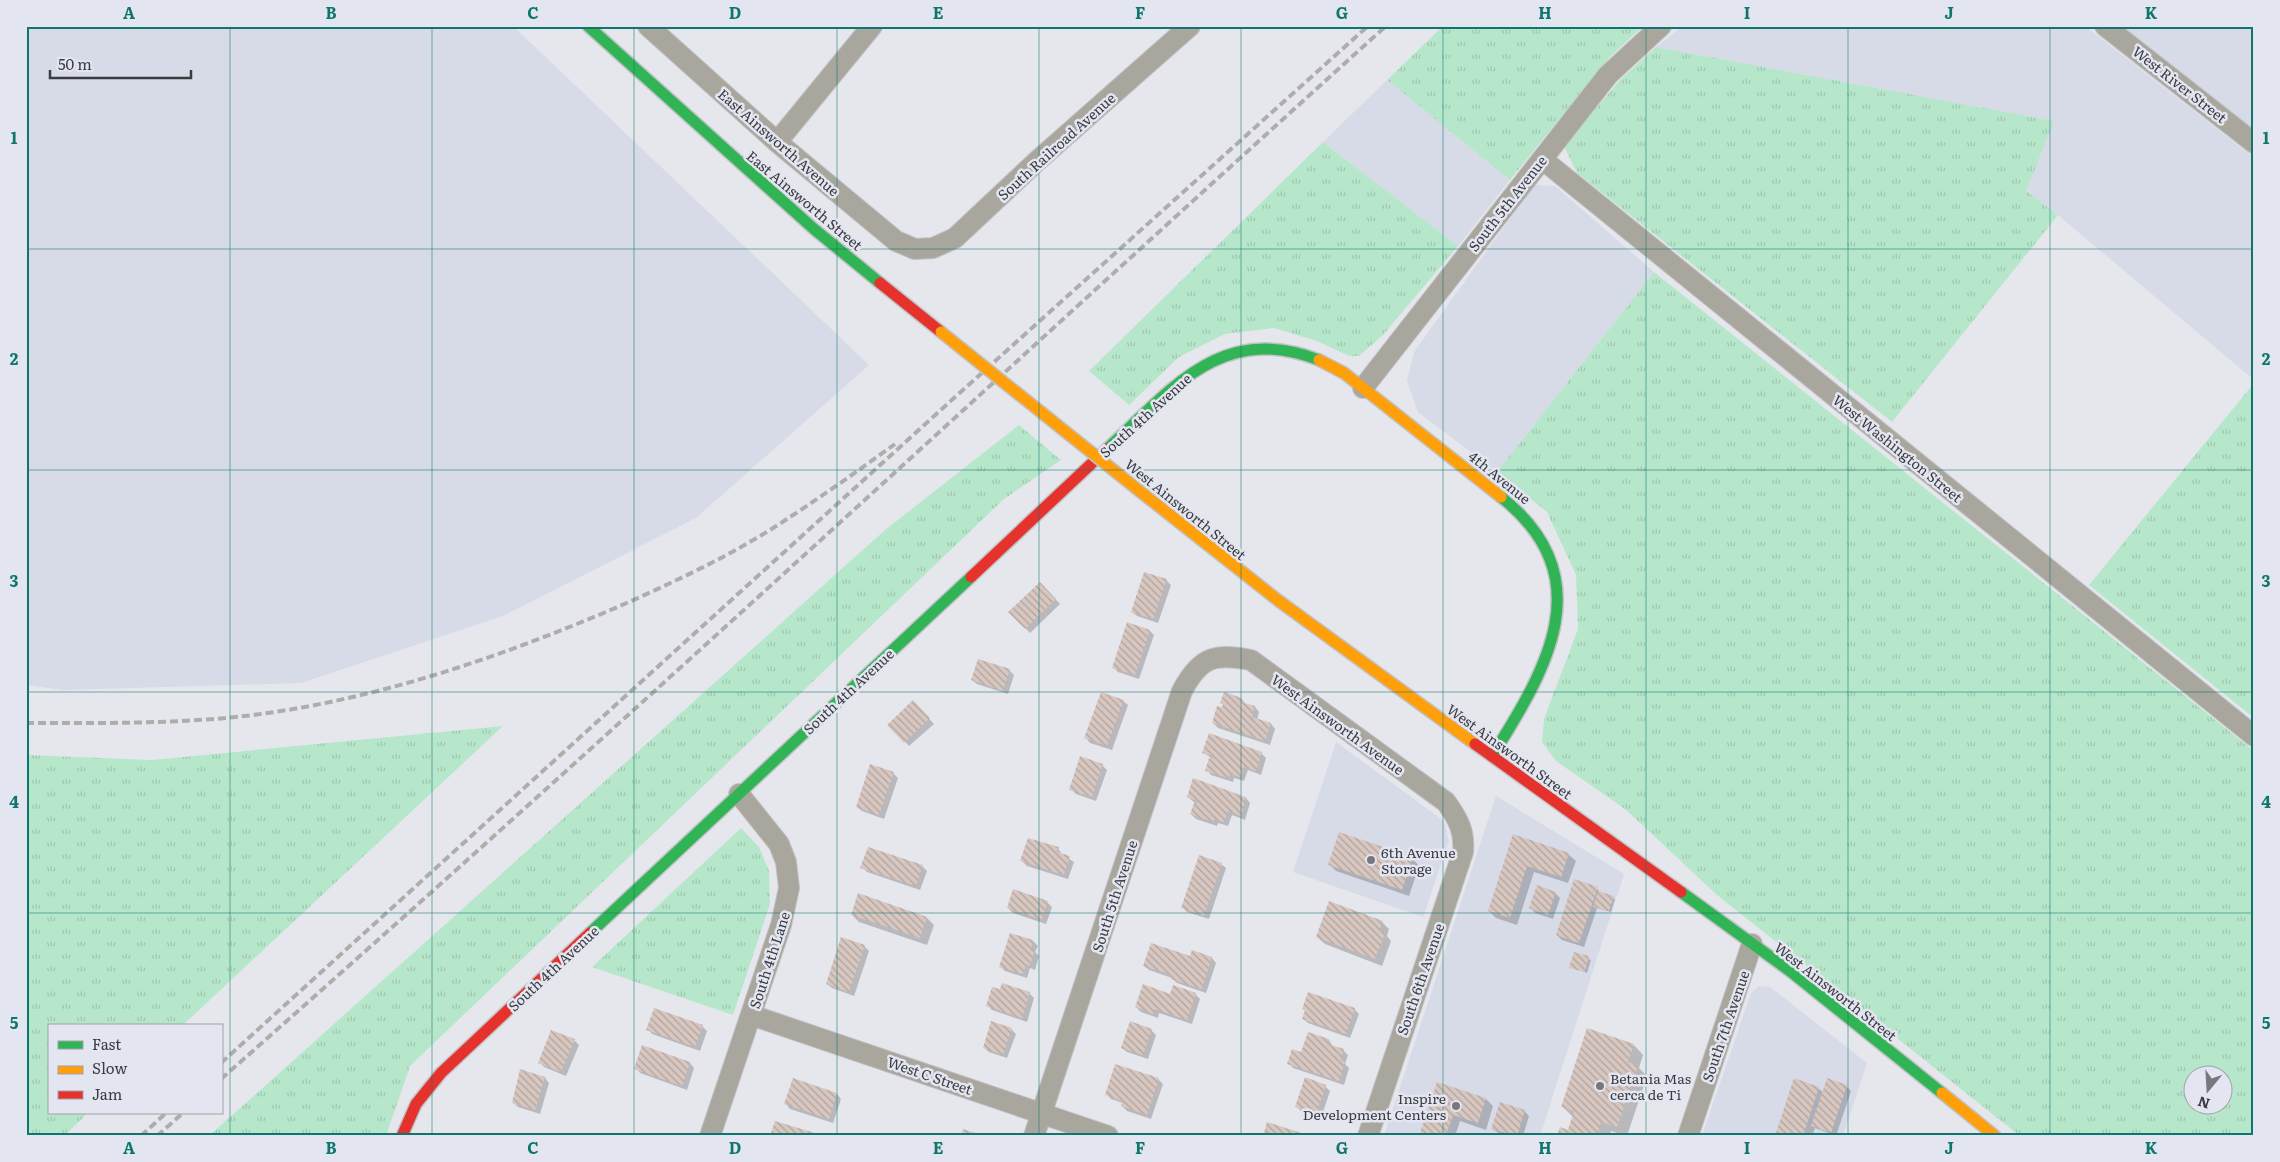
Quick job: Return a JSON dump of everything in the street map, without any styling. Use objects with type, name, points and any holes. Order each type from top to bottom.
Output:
[{"type":"main road","name":"East Ainsworth Street","points":[[588,26],[814,229],[1010,387]]},
{"type":"main road","name":"South 4th Avenue","points":[[402,1136],[416,1104],[441,1073],[1178,383],[1196,369],[1231,351],[1256,346],[1280,346],[1304,352],[1344,373]]},
{"type":"main road","name":"4th Avenue","points":[[1344,373],[1519,511],[1534,526],[1547,551],[1557,590],[1558,618],[1555,633],[1545,663],[1492,756]]},
{"type":"main road","name":"West Ainsworth Street","points":[[1010,387],[1267,593],[1752,944],[1984,1132]]},
{"type":"street","name":"East Ainsworth Avenue","points":[[648,26],[777,142],[896,241],[915,249]]},
{"type":"street","points":[[777,142],[872,26]]},
{"type":"street","name":"South Railroad Avenue","points":[[915,249],[933,248],[956,238],[1036,162],[1190,26]]},
{"type":"street","name":"South 5th Avenue","points":[[1363,388],[1608,75],[1660,26]]},
{"type":"street","name":"West River Street","points":[[2105,26],[2254,143]]},
{"type":"street","name":"West Washington Street","points":[[1542,160],[2254,736]]},
{"type":"street","name":"West Ainsworth Avenue","points":[[1203,662],[1228,655],[1251,660],[1446,802],[1460,821]]},
{"type":"street","name":"South 5th Avenue","points":[[1034,1136],[1182,690],[1191,674],[1203,662]]},
{"type":"street","name":"South 4th Lane","points":[[710,1136],[786,906],[789,875],[784,853],[779,844],[739,794]]},
{"type":"street","name":"South 6th Avenue","points":[[1368,1136],[1463,852],[1464,840],[1460,821]]},
{"type":"street","name":"South 7th Avenue","points":[[1688,1136],[1752,944]]},
{"type":"street","name":"West C Street","points":[[751,1015],[1108,1136]]},
{"type":"shaded area","points":[[26,26],[513,26],[869,365],[696,518],[503,616],[301,683],[64,690],[26,685]]},
{"type":"shaded area","points":[[1683,26],[2085,26],[2254,158],[2254,380],[2058,215],[2026,191],[2053,121],[1656,47]]},
{"type":"shaded area","points":[[2123,26],[2254,26],[2254,129]]},
{"type":"shaded area","points":[[1387,80],[1510,180],[1458,246],[1323,142]]},
{"type":"shaded area","points":[[1534,185],[1555,186],[1654,272],[1497,472],[1418,412],[1407,381],[1414,352]]},
{"type":"shaded area","points":[[1336,742],[1444,821],[1449,841],[1423,917],[1293,872]]},
{"type":"shaded area","points":[[1496,796],[1624,874],[1540,1136],[1384,1136]]},
{"type":"shaded area","points":[[1759,986],[1770,987],[1867,1063],[1843,1136],[1702,1136],[1751,993]]},
{"type":"green space","points":[[1443,26],[1643,26],[1610,57],[1510,180],[1387,80]]},
{"type":"green space","points":[[1656,47],[2054,121],[2026,191],[2058,215],[1892,422],[1577,173],[1564,146],[1620,80]]},
{"type":"green space","points":[[1323,142],[1458,246],[1383,335],[1359,356],[1349,356],[1317,341],[1274,328],[1225,334],[1179,357],[1129,405],[1089,371]]},
{"type":"green space","points":[[1654,272],[2254,751],[2254,1136],[2020,1136],[1717,895],[1625,809],[1556,761],[1542,742],[1544,719],[1578,629],[1576,575],[1547,512],[1497,472]]},
{"type":"green space","points":[[2254,383],[2254,718],[2089,585]]},
{"type":"green space","points":[[1019,425],[1061,460],[1004,499],[410,1066],[386,1136],[209,1136],[885,530]]},
{"type":"green space","points":[[503,726],[184,1024],[48,1024],[48,1114],[87,1114],[64,1136],[26,1136],[26,755],[152,760]]},
{"type":"green space","points":[[741,828],[759,847],[769,871],[770,904],[733,1015],[592,967]]},
{"type":"building","points":[[1144,572],[1167,579],[1153,619],[1131,612]]},
{"type":"building","points":[[1040,582],[1056,599],[1025,629],[1008,612]]},
{"type":"building","points":[[1127,622],[1150,630],[1135,675],[1112,668]]},
{"type":"building","points":[[978,659],[1010,669],[1003,691],[971,680]]},
{"type":"building","points":[[1101,692],[1124,700],[1107,746],[1084,738]]},
{"type":"building","points":[[1224,692],[1242,698],[1241,702],[1255,706],[1252,717],[1271,723],[1265,741],[1212,723],[1217,706],[1222,707],[1223,704],[1220,703]]},
{"type":"building","points":[[913,700],[930,718],[904,743],[887,725]]},
{"type":"building","points":[[1209,733],[1262,752],[1256,771],[1243,767],[1240,777],[1230,774],[1228,778],[1205,771],[1209,758],[1212,759],[1213,756],[1202,753]]},
{"type":"building","points":[[1080,756],[1103,764],[1092,797],[1069,790]]},
{"type":"building","points":[[870,764],[894,772],[879,815],[856,807]]},
{"type":"building","points":[[1193,778],[1246,797],[1241,816],[1228,811],[1224,822],[1214,819],[1213,822],[1190,814],[1194,803],[1197,804],[1197,801],[1187,797]]},
{"type":"building","points":[[1339,832],[1413,857],[1402,890],[1328,865]]},
{"type":"building","points":[[1513,834],[1569,853],[1561,877],[1527,866],[1510,918],[1488,911]]},
{"type":"building","points":[[1028,838],[1059,847],[1057,852],[1070,856],[1064,875],[1020,861]]},
{"type":"building","points":[[868,847],[923,865],[916,886],[860,868]]},
{"type":"building","points":[[1199,855],[1222,863],[1204,916],[1181,908]]},
{"type":"building","points":[[1574,879],[1598,887],[1579,943],[1556,935]]},
{"type":"building","points":[[1537,885],[1556,892],[1548,915],[1529,908]]},
{"type":"building","points":[[1013,889],[1048,901],[1042,920],[1007,908]]},
{"type":"building","points":[[1598,891],[1614,896],[1609,911],[1593,907]]},
{"type":"building","points":[[858,893],[927,917],[920,938],[851,915]]},
{"type":"building","points":[[1329,901],[1383,921],[1379,931],[1385,933],[1375,959],[1316,937]]},
{"type":"building","points":[[1010,933],[1033,940],[1031,949],[1035,950],[1030,966],[1026,964],[1023,974],[999,967]]},
{"type":"building","points":[[841,937],[865,945],[849,992],[826,984]]},
{"type":"building","points":[[1151,943],[1190,956],[1192,950],[1212,957],[1202,989],[1171,979],[1172,975],[1143,966]]},
{"type":"building","points":[[1574,952],[1589,956],[1585,972],[1569,968]]},
{"type":"building","points":[[1002,983],[1030,992],[1022,1018],[986,1006],[992,987],[1000,989]]},
{"type":"building","points":[[1143,984],[1170,994],[1173,985],[1196,993],[1187,1020],[1155,1009],[1153,1014],[1135,1007]]},
{"type":"building","points":[[1308,992],[1355,1008],[1346,1034],[1302,1019],[1305,1010],[1302,1009]]},
{"type":"building","points":[[654,1008],[703,1025],[695,1047],[646,1030]]},
{"type":"building","points":[[991,1021],[1012,1028],[1003,1055],[983,1048]]},
{"type":"building","points":[[1130,1021],[1152,1029],[1143,1055],[1121,1048]]},
{"type":"building","name":"Betania Mas cerca de Ti","points":[[1587,1028],[1634,1044],[1628,1062],[1638,1065],[1617,1127],[1601,1122],[1597,1136],[1557,1136],[1560,1127],[1568,1130],[1574,1111],[1561,1107]]},
{"type":"building","points":[[551,1030],[575,1039],[561,1072],[538,1063]]},
{"type":"building","points":[[1308,1032],[1329,1039],[1328,1044],[1344,1049],[1341,1060],[1345,1062],[1339,1081],[1287,1064],[1292,1049],[1301,1052]]},
{"type":"building","points":[[642,1045],[690,1062],[682,1086],[634,1069]]},
{"type":"building","points":[[1115,1064],[1159,1078],[1147,1115],[1121,1106],[1122,1101],[1105,1095]]},
{"type":"building","points":[[520,1069],[545,1077],[535,1110],[512,1103]]},
{"type":"building","points":[[1305,1077],[1326,1085],[1316,1114],[1295,1107]]},
{"type":"building","points":[[793,1078],[837,1093],[829,1119],[784,1104]]},
{"type":"building","points":[[1794,1078],[1819,1087],[1803,1136],[1775,1136]]},
{"type":"building","points":[[1827,1078],[1847,1085],[1831,1133],[1811,1126]]},
{"type":"building","name":"Inspire Development Centers","points":[[1437,1082],[1486,1098],[1478,1123],[1453,1115],[1446,1136],[1419,1136]]},
{"type":"building","points":[[1500,1102],[1525,1110],[1517,1136],[1491,1129]]},
{"type":"building","points":[[775,1121],[815,1133],[814,1136],[770,1136]]},
{"type":"building","points":[[1267,1122],[1305,1134],[1304,1136],[1263,1136]]},
{"type":"building","points":[[963,1129],[982,1135],[982,1136],[961,1136]]},
{"type":"railway","points":[[222,1062],[954,398],[1368,26]]},
{"type":"railway","points":[[222,1078],[514,818],[1386,26]]},
{"type":"railway","points":[[26,723],[131,723],[236,717],[285,710],[381,690],[475,662],[568,628],[680,579],[766,532],[801,510],[895,444]]},
{"type":"railway","points":[[141,1136],[165,1114]]},
{"type":"railway","points":[[157,1136],[182,1114]]},
{"type":"traffic: fast","points":[[588,26],[814,229],[880,283]]},
{"type":"traffic: fast","points":[[1107,449],[1177,384],[1201,368],[1226,356],[1254,349],[1285,350],[1319,360]]},
{"type":"traffic: fast","points":[[1492,756],[1531,690],[1546,657],[1555,624],[1557,591],[1550,559],[1532,528],[1501,497]]},
{"type":"traffic: fast","points":[[590,933],[971,577]]},
{"type":"traffic: fast","points":[[1681,892],[1790,971],[1942,1093]]},
{"type":"traffic: slow","points":[[941,332],[1137,489]]},
{"type":"traffic: slow","points":[[1319,360],[1344,373],[1501,497]]},
{"type":"traffic: slow","points":[[1137,489],[1279,601],[1475,744]]},
{"type":"traffic: slow","points":[[1942,1093],[1995,1136]]},
{"type":"traffic: jam","points":[[880,283],[941,332]]},
{"type":"traffic: jam","points":[[971,577],[1107,449]]},
{"type":"traffic: jam","points":[[1475,744],[1681,892]]},
{"type":"traffic: jam","points":[[402,1136],[416,1104],[441,1073],[590,933]]},
{"type":"place","name":"6th Avenue Storage","points":[[1371,860]]},
{"type":"place","name":"Betania Mas cerca de Ti","points":[[1600,1086]]},
{"type":"place","name":"Inspire Development Centers","points":[[1456,1106]]}]
